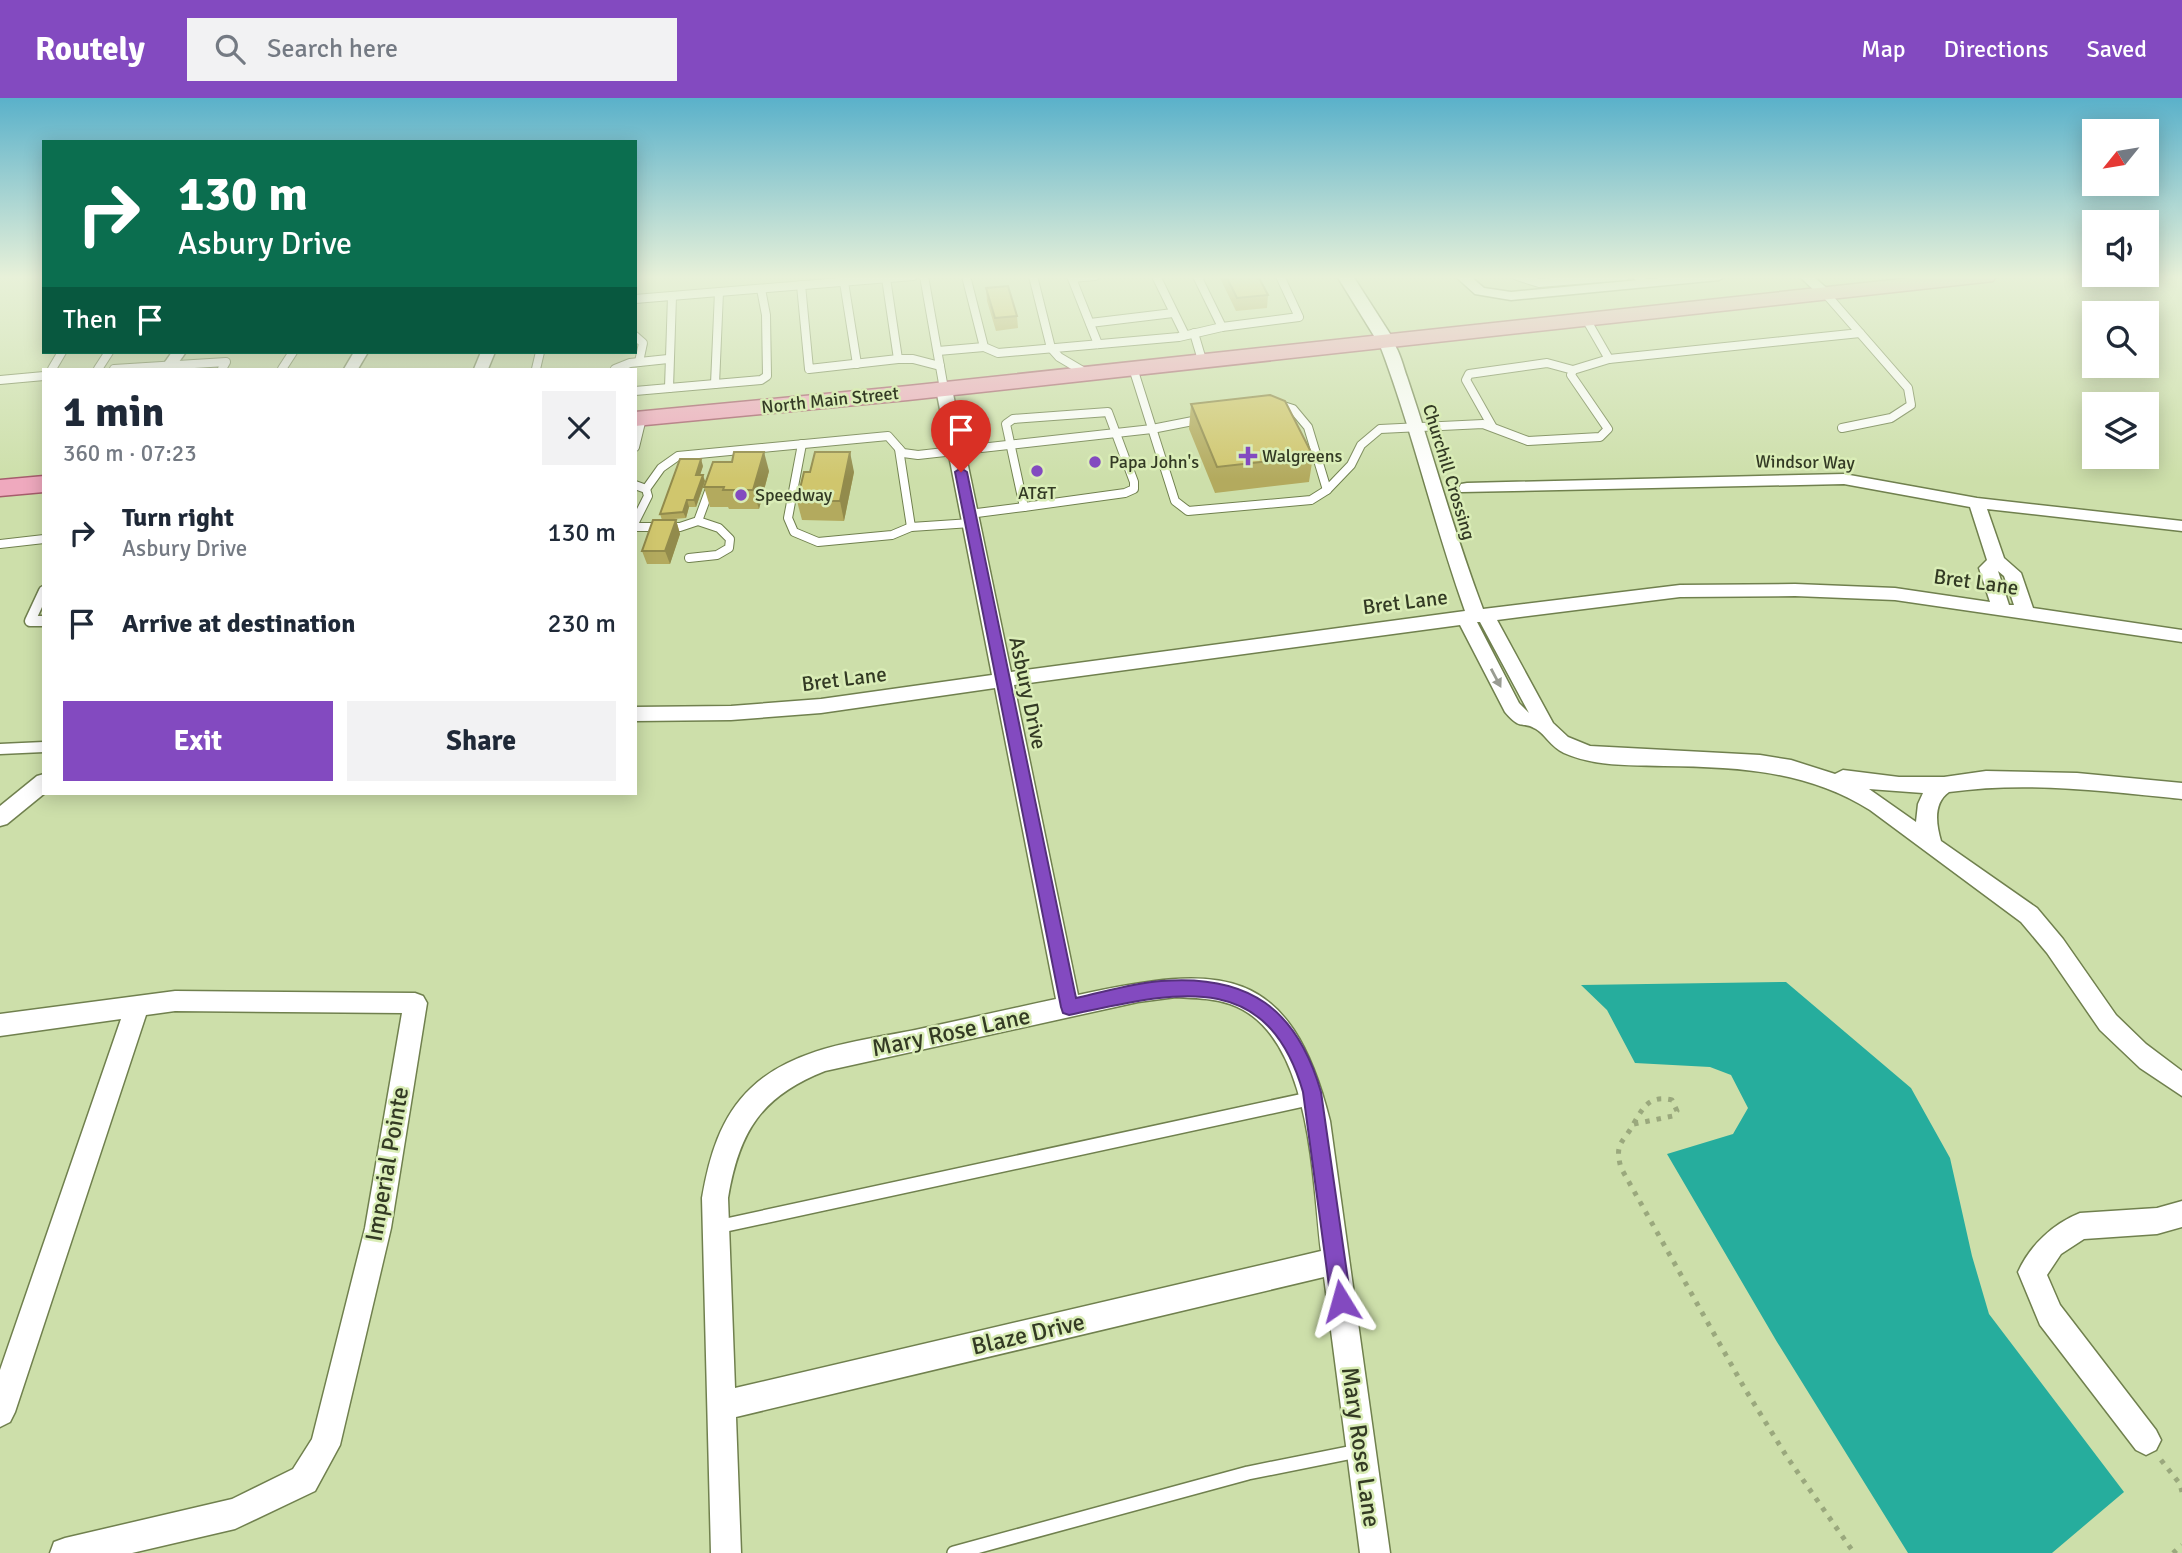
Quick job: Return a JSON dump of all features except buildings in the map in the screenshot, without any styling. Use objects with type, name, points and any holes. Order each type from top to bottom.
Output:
[{"type":"main road","name":"North Main Street","points":[[639,419],[944,389],[1349,344]]},
{"type":"main road","points":[[0,488],[42,484]]},
{"type":"street","name":"Churchill Crossing","points":[[1387,344],[1475,616],[1512,707],[1522,719],[1541,723],[1549,735],[1570,748],[1601,757],[1740,761],[1798,770]]},
{"type":"street","name":"Asbury Drive","points":[[944,389],[1069,1007]]},
{"type":"street","name":"Windsor Way","points":[[1467,488],[1844,479],[1978,503],[2182,526]]},
{"type":"street","points":[[1978,503],[1996,561],[2012,573],[2025,612]]},
{"type":"street","points":[[1996,561],[1989,568],[2001,608]]},
{"type":"street","name":"Bret Lane","points":[[637,714],[791,709],[1475,616],[1680,591],[1795,590],[1895,594],[2001,608],[2140,632],[2182,636]]},
{"type":"street","points":[[1798,770],[1867,782],[1944,785],[1986,779],[2077,781],[2182,791]]},
{"type":"street","points":[[1798,770],[1824,777],[1871,800],[2024,911],[2052,941],[2086,995],[2115,1031],[2182,1085]]},
{"type":"street","points":[[0,818],[42,784]]},
{"type":"street","points":[[1932,846],[1926,827],[1928,804],[1931,795],[1944,785]]},
{"type":"street","name":"Mary Rose Lane","points":[[726,1553],[715,1228],[718,1174],[733,1130],[761,1093],[800,1068],[848,1054],[1160,988],[1203,988],[1226,992],[1258,1008],[1284,1031],[1305,1068],[1313,1098],[1375,1553]]},
{"type":"street","name":"Imperial Pointe","points":[[0,1025],[175,1001],[415,1003],[378,1228],[325,1445],[304,1480],[235,1514],[65,1553]]},
{"type":"street","points":[[0,1412],[136,1006]]},
{"type":"street","points":[[2146,1440],[2050,1315],[2032,1272],[2052,1245],[2080,1226],[2157,1221],[2182,1214]]},
{"type":"street","name":"Blaze Drive","points":[[721,1406],[1335,1261]]},
{"type":"lane","points":[[639,362],[643,344]]},
{"type":"lane","points":[[669,344],[669,388]]},
{"type":"lane","points":[[715,384],[717,344]]},
{"type":"lane","points":[[637,391],[761,380],[767,376],[766,344]]},
{"type":"lane","points":[[807,344],[809,369],[898,359],[913,359],[940,366]]},
{"type":"lane","points":[[854,344],[857,364]]},
{"type":"lane","points":[[896,344],[898,359]]},
{"type":"lane","points":[[937,344],[944,389]]},
{"type":"lane","points":[[1050,344],[1059,357],[1086,373]]},
{"type":"lane","points":[[938,351],[984,347],[998,353],[1098,344]]},
{"type":"lane","points":[[1197,344],[1202,360]]},
{"type":"lane","points":[[1600,344],[1609,359]]},
{"type":"lane","points":[[1492,426],[1466,380],[1469,374],[1547,363],[1573,370],[1609,359],[1755,344]]},
{"type":"lane","points":[[1842,428],[1891,418],[1911,405],[1908,388],[1870,344]]},
{"type":"lane","points":[[618,368],[639,362],[668,359]]},
{"type":"lane","points":[[122,368],[173,362],[224,366]]},
{"type":"lane","points":[[1133,368],[1175,501],[1188,511],[1311,500],[1327,490],[1351,465],[1361,445],[1380,429],[1483,424],[1528,441],[1600,437],[1608,429],[1570,375],[1573,370]]},
{"type":"lane","points":[[0,380],[42,376]]},
{"type":"lane","points":[[1264,406],[1276,404],[1293,409],[1308,427],[1327,490]]},
{"type":"lane","points":[[802,444],[788,518],[794,532],[818,542],[891,535],[911,527],[1125,493],[1134,489],[1135,482],[1108,412],[1097,410],[1013,419],[1006,424],[1024,508]]},
{"type":"lane","points":[[899,449],[918,455],[957,451],[1152,429],[1214,416]]},
{"type":"lane","points":[[646,489],[661,468],[678,456],[722,454],[888,436],[896,442],[899,449],[911,527]]},
{"type":"lane","points":[[718,465],[722,454]]},
{"type":"lane","points":[[698,522],[714,476]]},
{"type":"lane","points":[[637,486],[646,489]]},
{"type":"lane","points":[[637,520],[648,496],[646,489]]},
{"type":"lane","points":[[637,524],[680,527],[698,522],[719,528],[730,539],[729,548],[717,555],[689,558]]},
{"type":"lane","points":[[0,544],[42,539]]},
{"type":"lane","points":[[42,595],[30,621],[42,621]]},
{"type":"lane","points":[[0,749],[42,747]]},
{"type":"lane","points":[[715,1228],[1313,1098]]},
{"type":"lane","points":[[954,1553],[1248,1474],[1361,1451]]},
{"type":"path","points":[[1634,1124],[1673,1116],[1678,1111],[1672,1100],[1662,1097],[1646,1102],[1634,1124],[1619,1139],[1618,1152],[1623,1170],[1670,1261],[1779,1444],[1854,1553]]},
{"type":"path","points":[[2146,1440],[2180,1484],[2182,1492]]},
{"type":"path","points":[[2172,1553],[2182,1545]]},
{"type":"water","points":[[1786,982],[1911,1088],[1950,1158],[1972,1256],[1989,1314],[2124,1492],[2052,1553],[1908,1553],[1777,1342],[1667,1154],[1733,1134],[1748,1108],[1731,1075],[1710,1067],[1635,1063],[1607,1010],[1581,985]]},
{"type":"place","name":"Walgreens","points":[[1248,456]]},
{"type":"place","name":"Papa John's","points":[[1095,462]]},
{"type":"place","name":"AT&T","points":[[1037,471]]},
{"type":"place","name":"Speedway","points":[[741,495]]},
{"type":"route","points":[[961,472],[1069,1007],[1160,988],[1203,988],[1226,992],[1248,1001],[1268,1014],[1284,1031],[1296,1048],[1312,1092],[1341,1301]]}]
